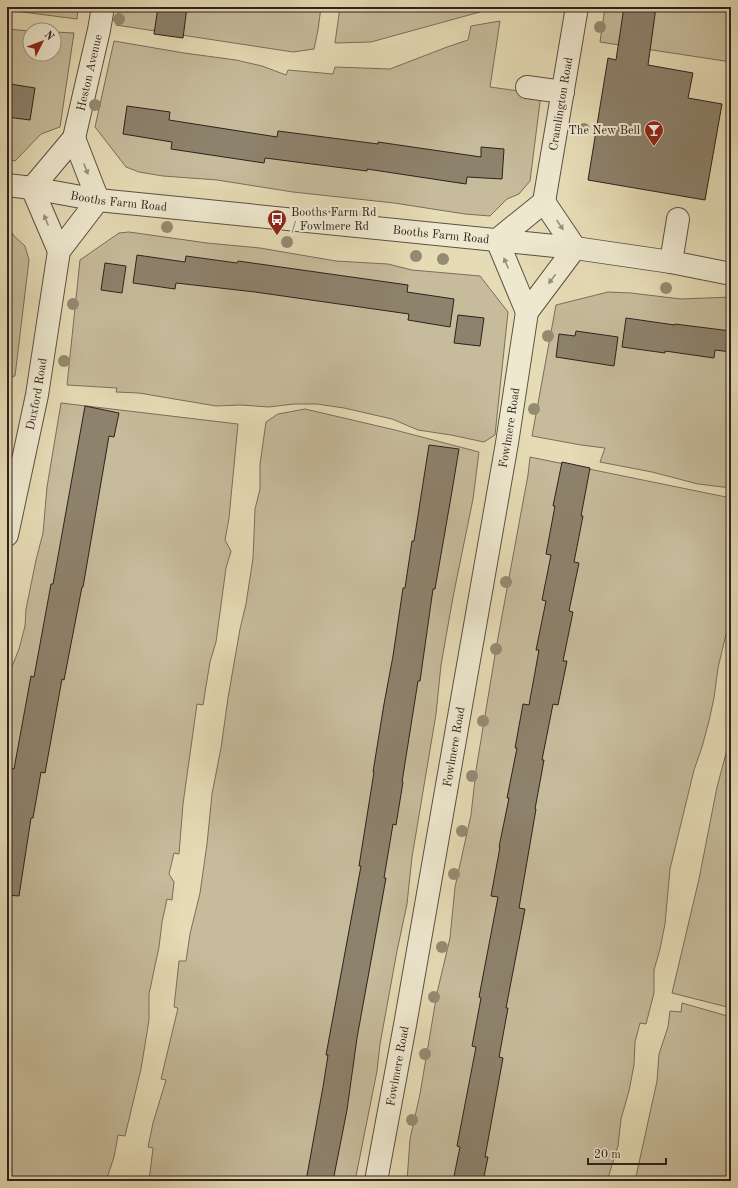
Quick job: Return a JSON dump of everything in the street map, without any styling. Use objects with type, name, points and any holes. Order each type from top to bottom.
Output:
[{"type":"street","name":"Heston Avenue","points":[[32,188],[74,138],[100,30],[103,7]]},
{"type":"street","name":"Cramlington Road","points":[[544,202],[578,7]]},
{"type":"street","points":[[527,87],[563,92]]},
{"type":"street","points":[[74,138],[98,200]]},
{"type":"street","name":"Booths Farm Road","points":[[7,185],[98,200],[576,248],[671,262],[731,274]]},
{"type":"street","points":[[32,188],[59,251]]},
{"type":"street","name":"Duxford Road","points":[[7,535],[37,395],[59,251],[98,200]]},
{"type":"street","points":[[527,312],[497,240],[544,202],[576,248]]},
{"type":"street","points":[[671,262],[678,219]]},
{"type":"street","name":"Fowlmere Road","points":[[376,1181],[505,451],[527,312],[576,248]]},
{"type":"shaded area","points":[[7,7],[78,7],[77,19],[7,10]]},
{"type":"shaded area","points":[[119,7],[321,7],[314,49],[293,52],[116,25]]},
{"type":"shaded area","points":[[340,7],[498,7],[371,42],[335,43]]},
{"type":"shaded area","points":[[605,7],[731,7],[731,62],[600,42]]},
{"type":"shaded area","points":[[500,21],[490,87],[541,94],[530,181],[519,194],[507,199],[490,216],[465,214],[394,203],[293,192],[217,180],[163,176],[139,172],[126,167],[95,127],[114,41],[236,60],[262,66],[286,75],[288,70],[333,74],[335,67],[390,69],[468,40],[471,26]]},
{"type":"shaded area","points":[[7,29],[22,30],[22,62],[62,62],[62,32],[74,33],[60,127],[41,134],[15,161],[7,159]]},
{"type":"shaded area","points":[[7,225],[14,236],[25,246],[29,260],[15,376],[7,378]]},
{"type":"shaded area","points":[[129,232],[207,243],[260,248],[336,261],[388,264],[412,270],[480,276],[508,312],[495,435],[484,442],[418,430],[392,419],[344,408],[317,404],[294,404],[269,407],[241,405],[216,406],[139,393],[116,392],[117,388],[67,385],[80,260],[119,233]]},
{"type":"shaded area","points":[[608,292],[681,299],[731,297],[731,488],[698,484],[652,472],[600,462],[605,448],[532,436],[556,305]]},
{"type":"shaded area","points":[[61,403],[238,424],[229,518],[225,540],[231,551],[226,568],[216,642],[210,662],[203,705],[197,704],[183,804],[179,854],[174,853],[169,874],[174,882],[172,900],[167,899],[162,922],[159,947],[149,994],[149,1020],[141,1069],[125,1136],[118,1135],[114,1157],[106,1181],[7,1181],[7,691],[11,669],[19,649],[25,626],[26,609],[43,533],[47,487]]},
{"type":"shaded area","points":[[305,409],[395,430],[479,452],[473,499],[441,665],[436,714],[412,857],[407,904],[380,1044],[377,1071],[355,1181],[149,1181],[153,1148],[148,1147],[153,1123],[166,1080],[161,1079],[178,1008],[174,1007],[179,961],[186,961],[190,934],[200,893],[212,794],[240,629],[246,604],[253,558],[255,509],[260,489],[260,464],[266,422],[278,414]]},
{"type":"shaded area","points":[[530,457],[731,498],[731,613],[718,668],[709,721],[694,770],[670,869],[665,924],[654,970],[654,993],[646,1024],[640,1023],[635,1042],[634,1065],[629,1091],[621,1119],[618,1146],[607,1181],[407,1181],[410,1139],[420,1094],[437,993],[450,938],[455,887],[471,815],[476,770]]},
{"type":"shaded area","points":[[731,735],[731,1008],[672,993],[699,879],[717,787]]},
{"type":"shaded area","points":[[682,1003],[731,1017],[731,1181],[635,1181],[657,1081],[659,1054],[668,1027],[670,1011],[681,1012]]},
{"type":"building","points":[[158,7],[187,7],[183,38],[154,34]]},
{"type":"building","name":"The New Bell","points":[[624,7],[656,7],[648,65],[693,73],[688,98],[722,104],[705,200],[588,180],[608,58],[616,60]]},
{"type":"building","points":[[10,84],[35,88],[30,120],[7,117]]},
{"type":"building","points":[[127,106],[170,112],[169,120],[277,137],[278,131],[378,144],[378,142],[481,157],[481,147],[504,149],[502,179],[467,177],[466,184],[367,169],[367,171],[265,158],[264,163],[171,149],[172,142],[123,134]]},
{"type":"building","points":[[137,255],[185,262],[186,256],[237,263],[238,261],[408,285],[407,292],[454,299],[450,327],[408,320],[409,314],[255,292],[176,283],[175,289],[133,283]]},
{"type":"building","points":[[105,263],[126,266],[122,293],[101,290]]},
{"type":"building","points":[[458,315],[484,318],[480,346],[454,343]]},
{"type":"building","points":[[626,318],[731,331],[731,352],[715,350],[714,358],[622,347]]},
{"type":"building","points":[[576,331],[618,337],[614,366],[556,357],[559,334],[575,336]]},
{"type":"building","points":[[85,406],[119,413],[114,437],[109,436],[83,587],[64,680],[62,679],[45,773],[41,772],[33,818],[31,818],[19,896],[7,895],[7,789],[10,768],[14,769],[31,676],[34,677],[51,584],[53,584]]},
{"type":"building","points":[[429,445],[459,449],[451,497],[435,589],[433,589],[420,681],[418,681],[396,825],[393,824],[384,878],[386,878],[357,1038],[347,1110],[333,1181],[306,1181],[323,1087],[328,1055],[326,1055],[361,866],[359,866],[373,772],[403,588],[405,588],[412,541],[414,541]]},
{"type":"building","points":[[562,462],[590,468],[574,562],[579,563],[569,611],[573,612],[563,661],[567,661],[558,705],[553,704],[542,760],[544,760],[519,908],[525,909],[506,1008],[508,1008],[499,1057],[503,1058],[485,1157],[488,1157],[483,1181],[453,1181],[460,1147],[457,1146],[476,1047],[472,1046],[481,998],[479,997],[498,897],[491,896],[509,798],[507,798],[517,748],[515,748],[523,704],[529,705],[539,650],[536,650],[546,601],[542,600],[551,555],[546,554],[555,506],[553,506]]},
{"type":"place","name":"The New Bell","points":[[654,147]]},
{"type":"place","name":"Booths Farm Rd / Fowlmere Rd","points":[[277,236]]}]
